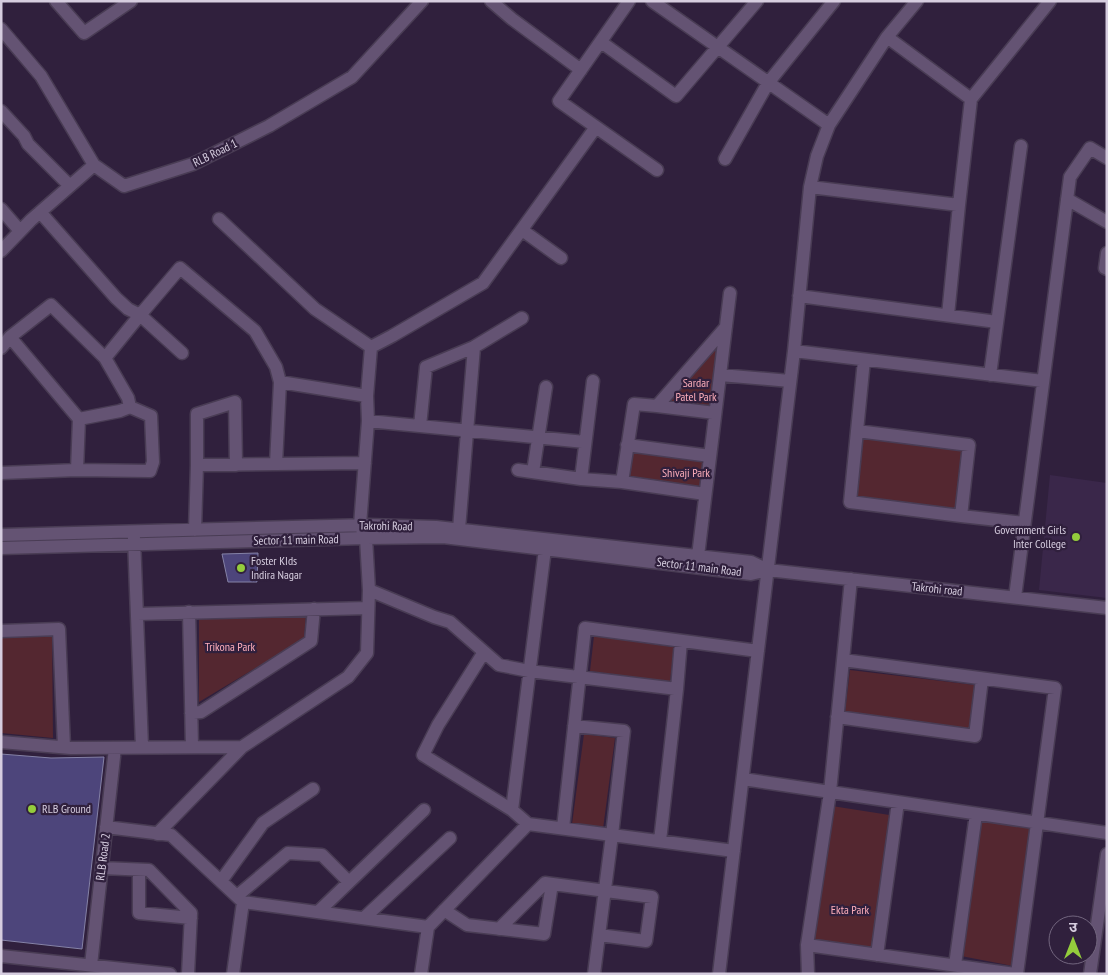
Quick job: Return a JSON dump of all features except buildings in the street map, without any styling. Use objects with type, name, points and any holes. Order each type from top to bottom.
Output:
[{"type":"street","points":[[56,1],[84,33],[130,1]]},
{"type":"street","name":"RLB Road 1","points":[[94,165],[124,186],[192,164],[269,126],[352,77],[422,1]]},
{"type":"street","points":[[491,1],[512,19],[581,70]]},
{"type":"street","points":[[629,1],[559,101],[657,170]]},
{"type":"street","points":[[600,42],[676,96],[757,1]]},
{"type":"street","points":[[725,159],[768,83],[834,1]]},
{"type":"street","points":[[719,974],[794,351],[810,186],[817,156],[829,126],[887,37],[917,1]]},
{"type":"street","points":[[948,316],[971,99],[1050,1]]},
{"type":"street","points":[[654,2],[829,126]]},
{"type":"street","points":[[1,29],[42,76],[94,165],[40,212],[1,251]]},
{"type":"street","points":[[887,37],[971,99]]},
{"type":"street","points":[[1,111],[24,136],[28,144],[70,186]]},
{"type":"street","points":[[371,347],[483,283],[596,127]]},
{"type":"street","points":[[990,375],[1020,146]]},
{"type":"street","points":[[1015,597],[1070,177],[1090,148],[1107,158]]},
{"type":"street","points":[[810,186],[959,205]]},
{"type":"street","points":[[1067,199],[1107,222]]},
{"type":"street","points":[[1,209],[20,231]]},
{"type":"street","points":[[40,212],[128,310],[140,315],[182,353]]},
{"type":"street","points":[[220,218],[315,310],[371,347]]},
{"type":"street","points":[[522,230],[561,258]]},
{"type":"street","points":[[1107,253],[1105,268],[1107,269]]},
{"type":"street","points":[[105,358],[180,268],[255,331],[276,367],[280,382],[276,464]]},
{"type":"street","points":[[698,556],[730,293]]},
{"type":"street","points":[[799,296],[997,322]]},
{"type":"street","points":[[1,348],[10,337],[51,305],[105,358],[128,398],[130,407]]},
{"type":"street","points":[[420,426],[426,367],[474,347],[522,318]]},
{"type":"street","points":[[657,406],[726,327]]},
{"type":"street","points":[[10,337],[79,419],[77,470]]},
{"type":"street","points":[[157,834],[242,747],[348,677],[367,653],[369,590],[366,538],[360,525],[368,421],[367,396],[371,347]]},
{"type":"street","points":[[459,529],[474,347]]},
{"type":"street","points":[[794,351],[1043,381]]},
{"type":"street","points":[[864,360],[850,502],[1024,523]]},
{"type":"street","points":[[720,375],[790,381]]},
{"type":"street","points":[[580,478],[592,381]]},
{"type":"street","points":[[280,382],[367,396]]},
{"type":"street","points":[[533,472],[546,387]]},
{"type":"street","points":[[195,530],[197,414],[235,402],[236,465]]},
{"type":"street","points":[[622,482],[634,404],[715,413]]},
{"type":"street","points":[[1,473],[77,470],[150,471],[153,462],[151,416],[130,407],[120,412],[79,419]]},
{"type":"street","points":[[368,421],[585,442]]},
{"type":"street","points":[[857,431],[969,445],[961,516]]},
{"type":"street","points":[[628,445],[710,456]]},
{"type":"street","points":[[197,465],[365,463]]},
{"type":"street","points":[[518,470],[705,494]]},
{"type":"street","name":"Takrohi Road","points":[[1,535],[134,538],[195,530],[360,525],[436,527],[459,529],[545,544],[751,562],[768,570]]},
{"type":"street","name":"Sector 11 main Road","points":[[1,548],[134,538],[443,537],[545,544],[751,574],[768,570]]},
{"type":"street","points":[[134,538],[142,748]]},
{"type":"street","points":[[512,810],[545,544]]},
{"type":"street","name":"Takrohi road","points":[[768,570],[1107,608]]},
{"type":"street","points":[[808,974],[807,945],[830,792],[851,579]]},
{"type":"street","points":[[369,590],[450,622],[499,665],[529,672],[677,689]]},
{"type":"street","points":[[137,614],[368,608]]},
{"type":"street","points":[[192,712],[200,712],[311,641],[314,609]]},
{"type":"street","points":[[189,612],[192,747]]},
{"type":"street","points":[[563,828],[585,628],[758,652]]},
{"type":"street","points":[[1,631],[59,629],[64,748]]},
{"type":"street","points":[[660,841],[681,641]]},
{"type":"street","points":[[484,652],[438,725],[423,755],[512,810],[528,824],[734,851]]},
{"type":"street","points":[[807,945],[1016,974],[1055,688],[843,660]]},
{"type":"street","points":[[837,717],[975,736],[982,679]]},
{"type":"street","points":[[574,726],[624,731],[594,974]]},
{"type":"street","points":[[1,742],[64,748],[242,747]]},
{"type":"street","name":"RLB Road 2","points":[[91,965],[116,748]]},
{"type":"street","points":[[742,779],[1107,834]]},
{"type":"street","points":[[221,881],[263,823],[313,789]]},
{"type":"street","points":[[877,954],[898,802]]},
{"type":"street","points":[[318,912],[424,810]]},
{"type":"street","points":[[955,965],[976,814]]},
{"type":"street","points":[[421,974],[428,927],[528,824]]},
{"type":"street","points":[[106,827],[171,836],[240,899],[428,927]]},
{"type":"street","points":[[364,918],[450,838]]},
{"type":"street","points":[[234,974],[240,899],[288,852],[322,855],[349,882]]},
{"type":"street","points":[[1090,974],[1105,882],[1107,854]]},
{"type":"street","points":[[102,868],[148,870],[191,913],[188,974]]},
{"type":"street","points":[[140,870],[139,913],[191,918]]},
{"type":"street","points":[[499,929],[544,883],[652,897],[646,941],[599,934]]},
{"type":"street","points":[[444,910],[467,925],[544,934],[552,884]]},
{"type":"street","points":[[1,956],[170,974]]},
{"type":"shaded area","name":"Government Girls Inter College","points":[[1050,475],[1107,483],[1107,598],[1039,590]]},
{"type":"green space","name":"Sardar Patel Park","points":[[718,339],[711,409],[662,403]]},
{"type":"green space","points":[[861,438],[964,448],[957,509],[855,497]]},
{"type":"green space","name":"Shivaji Park","points":[[630,451],[703,460],[699,490],[625,479]]},
{"type":"green space","name":"Trikona Park","points":[[306,614],[304,639],[199,702],[199,617]]},
{"type":"green space","points":[[52,636],[53,738],[1,733],[1,637]]},
{"type":"green space","points":[[594,636],[674,647],[670,682],[590,671]]},
{"type":"green space","points":[[850,670],[975,685],[971,729],[845,712]]},
{"type":"green space","points":[[584,734],[615,738],[603,829],[572,824]]},
{"type":"green space","name":"Ekta Park","points":[[832,806],[896,816],[878,952],[810,943]]},
{"type":"green space","points":[[981,821],[1030,828],[1013,966],[961,956]]},
{"type":"place","name":"Government Girls Inter College","points":[[1076,537]]},
{"type":"place","name":"Foster KIds Indira Nagar","points":[[241,568]]},
{"type":"place","name":"RLB Ground","points":[[32,809]]}]
